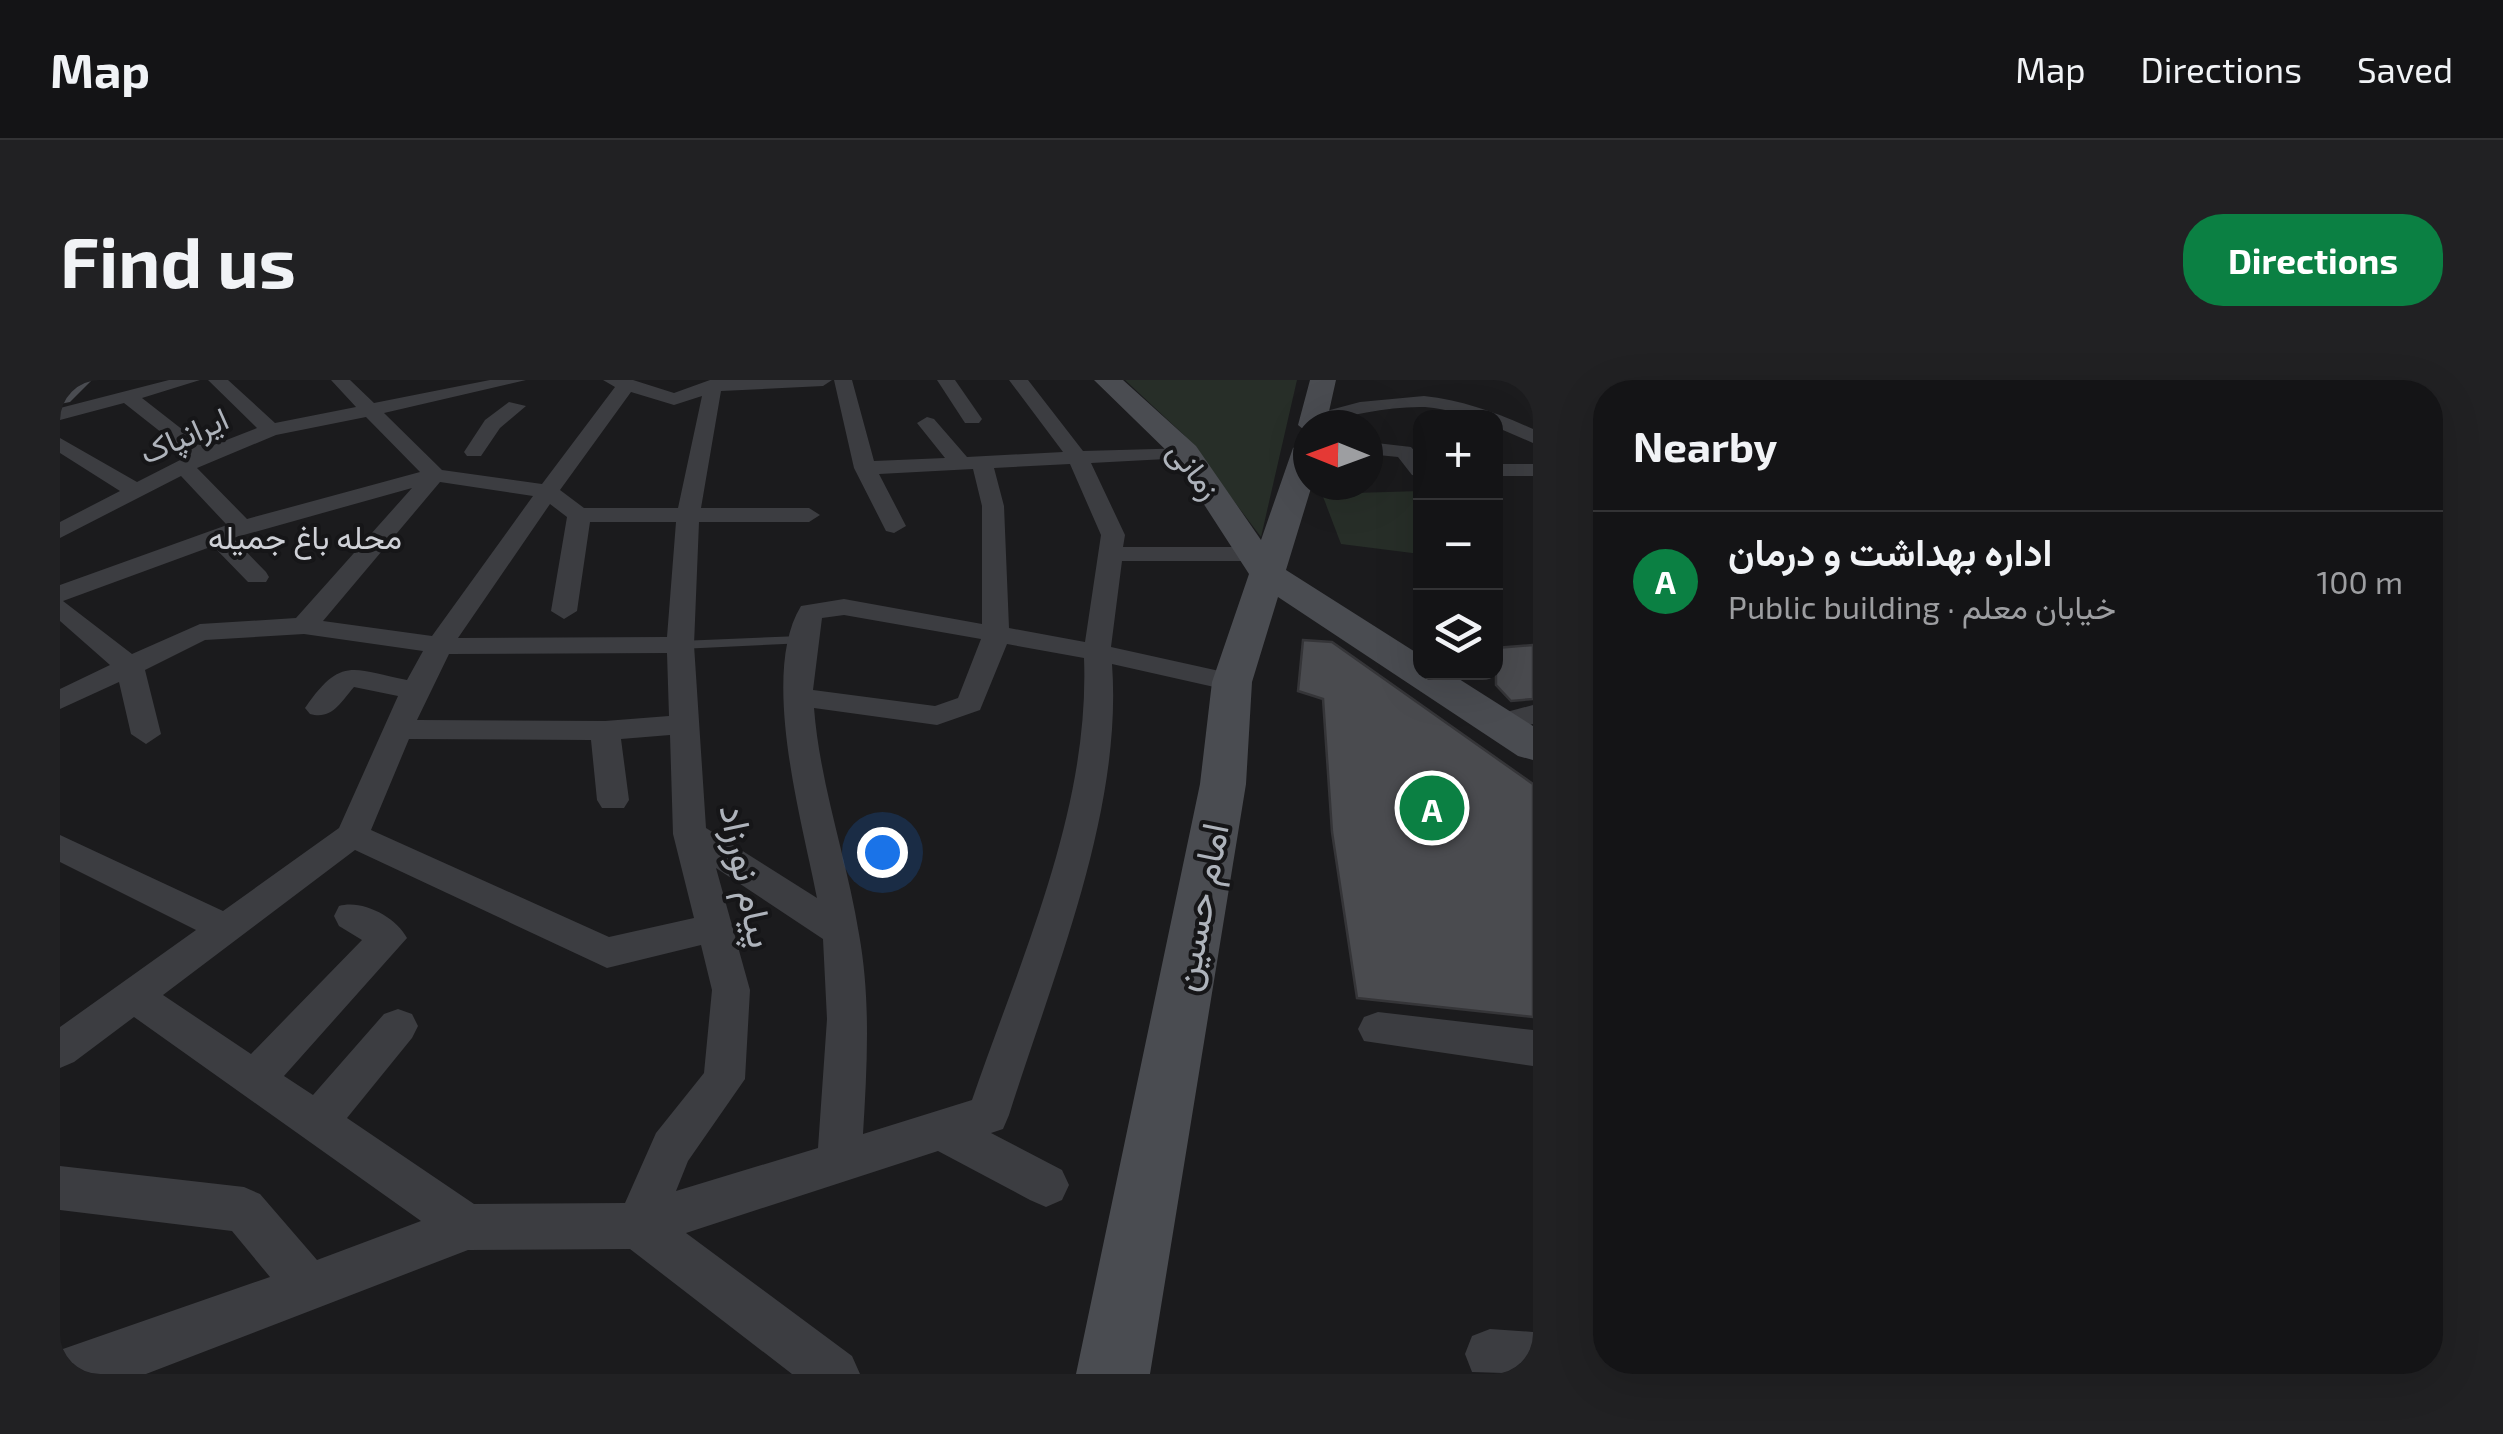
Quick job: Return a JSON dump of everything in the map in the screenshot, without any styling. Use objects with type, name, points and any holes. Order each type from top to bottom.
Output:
[{"type":"main road","points":[[60,396],[80,380]]},
{"type":"main road","name":"زمانی","points":[[1107,380],[1185,452],[1261,563]]},
{"type":"main road","name":"امام حسین","points":[[1316,410],[1323,380]]},
{"type":"main road","name":"امام حسین","points":[[1113,1374],[1223,784],[1232,682],[1261,563],[1293,499]]},
{"type":"main road","points":[[1261,563],[1516,719],[1533,746]]},
{"type":"street","points":[[60,414],[191,380]]},
{"type":"street","points":[[218,380],[272,430]]},
{"type":"street","points":[[340,380],[435,475]]},
{"type":"street","name":"ایرانپاک","points":[[60,531],[194,462],[272,430],[517,380]]},
{"type":"street","points":[[60,1050],[352,835],[415,691],[444,646],[456,616],[548,492],[620,382],[674,398],[719,383],[823,380]]},
{"type":"street","points":[[843,380],[865,468],[894,526]]},
{"type":"street","points":[[946,380],[972,419]]},
{"type":"street","points":[[65,1374],[116,1360],[468,1227],[638,1226],[988,1115],[1077,844],[1100,701],[1097,652],[1113,535],[1078,458],[1018,380]]},
{"type":"street","name":"پیام نورزاد","points":[[638,1226],[672,1148],[724,1080],[731,990],[690,834],[680,645],[688,517],[719,383]]},
{"type":"street","points":[[473,390],[492,424]]},
{"type":"street","points":[[127,396],[194,462],[242,528]]},
{"type":"street","points":[[1370,410],[1403,399],[1433,399],[1466,410]]},
{"type":"street","points":[[474,452],[492,424],[516,406]]},
{"type":"street","points":[[799,696],[937,716],[970,704],[996,637],[993,506],[972,463],[928,423]]},
{"type":"street","points":[[1503,424],[1533,437]]},
{"type":"street","points":[[60,444],[136,491]]},
{"type":"street","points":[[1383,449],[1404,451],[1413,462]]},
{"type":"street","points":[[865,468],[1185,452]]},
{"type":"street","points":[[1503,470],[1533,470]]},
{"type":"street","points":[[304,626],[435,475]]},
{"type":"street","points":[[60,594],[242,528],[435,475],[548,492],[579,516],[809,515]]},
{"type":"street","points":[[564,611],[579,516]]},
{"type":"street","points":[[217,536],[257,577]]},
{"type":"street","points":[[1111,554],[1261,563]]},
{"type":"street","points":[[60,608],[130,667],[146,734]]},
{"type":"street","points":[[840,1162],[850,1015],[841,932],[820,840],[799,696],[801,640],[810,612],[844,608],[1097,652],[1232,682]]},
{"type":"street","points":[[60,700],[200,632],[304,626],[444,646],[680,645]]},
{"type":"street","points":[[320,708],[347,677],[415,691]]},
{"type":"street","points":[[401,729],[605,731],[686,724]]},
{"type":"street","points":[[605,731],[613,800]]},
{"type":"street","points":[[690,834],[841,932]]},
{"type":"street","points":[[352,835],[608,953],[714,927]]},
{"type":"street","points":[[60,847],[226,928]]},
{"type":"street","points":[[254,1079],[388,938],[352,916]]},
{"type":"street","points":[[134,996],[468,1227]]},
{"type":"street","points":[[317,1122],[398,1026]]},
{"type":"street","points":[[1378,1029],[1533,1048]]},
{"type":"street","points":[[940,1130],[1046,1186]]},
{"type":"street","points":[[60,1188],[244,1210],[309,1286]]},
{"type":"street","points":[[638,1226],[834,1374]]},
{"type":"lane","points":[[680,645],[801,640]]},
{"type":"shaded area","points":[[1125,380],[1297,380],[1261,537],[1184,435]]},
{"type":"shaded area","points":[[1413,491],[1413,553],[1341,544],[1324,500],[1383,500],[1383,492]]},
{"type":"building","points":[[1303,640],[1332,642],[1533,784],[1533,1017],[1357,998],[1332,832],[1323,699],[1298,691]]},
{"type":"building","points":[[1533,645],[1533,699],[1511,701],[1496,685],[1496,680],[1503,680],[1503,647]]},
{"type":"place","name":"اداره بهداشت و درمان","points":[[1432,808]]},
{"type":"district","name":"محله باغ‌ جمیله","points":[[305,538]]}]
